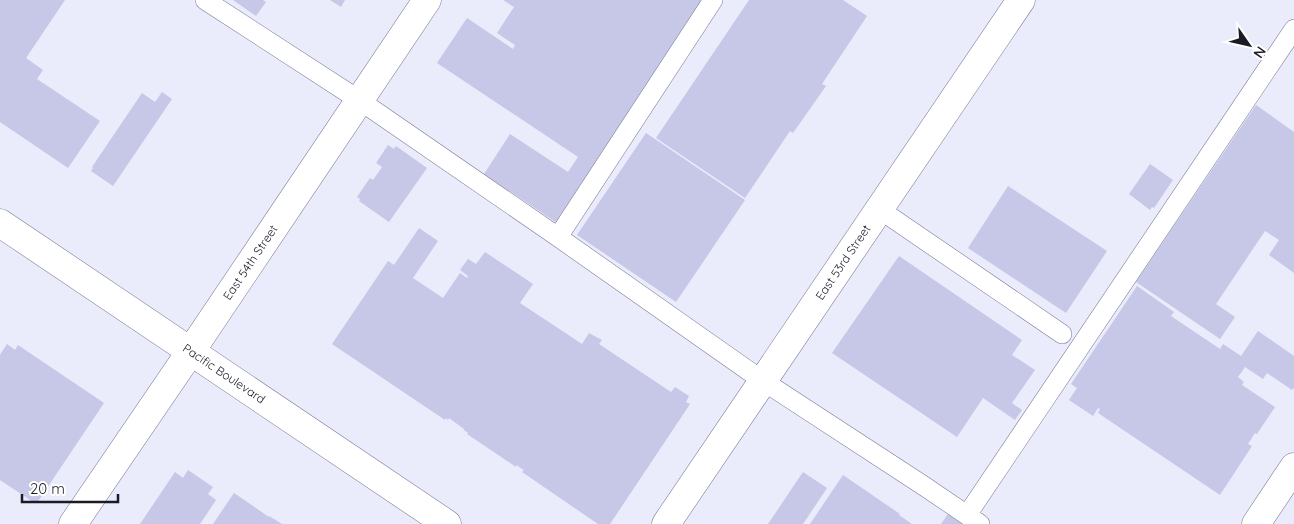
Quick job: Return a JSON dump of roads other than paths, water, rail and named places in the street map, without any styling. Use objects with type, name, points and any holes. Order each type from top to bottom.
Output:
[{"type":"street","name":"East 54th Street","points":[[73,524],[426,0]]},
{"type":"street","name":"East 53rd Street","points":[[666,524],[1021,0]]},
{"type":"street","name":"Pacific Boulevard","points":[[0,223],[447,524]]},
{"type":"street","points":[[1256,524],[1294,467]]},
{"type":"lane","points":[[205,0],[360,100],[763,381],[974,520],[1294,29]]},
{"type":"lane","points":[[558,237],[713,0]]},
{"type":"lane","points":[[879,209],[1062,334]]}]
